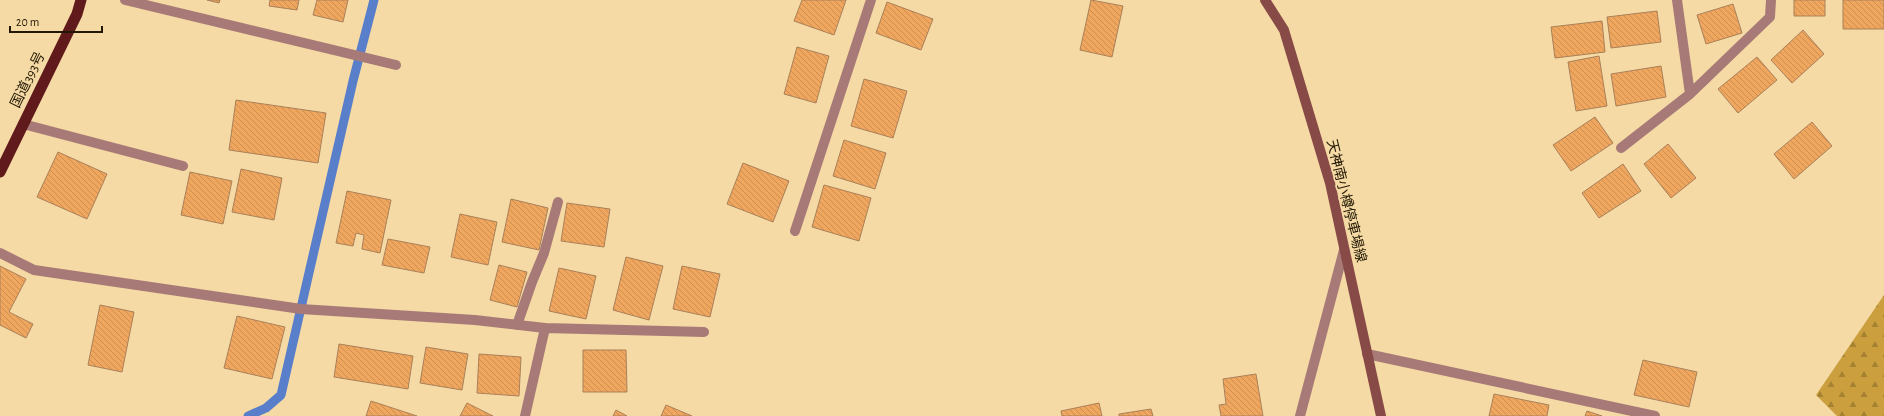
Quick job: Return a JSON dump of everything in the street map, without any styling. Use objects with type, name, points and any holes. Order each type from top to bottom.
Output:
[{"type":"highway","name":"国道393号","points":[[0,172],[77,14],[81,0]]},
{"type":"main road","name":"天神南小樽停車場線","points":[[1265,0],[1284,30],[1330,183],[1380,416]]},
{"type":"street","points":[[125,0],[396,65]]},
{"type":"street","points":[[795,231],[871,0]]},
{"type":"street","points":[[1677,0],[1690,94]]},
{"type":"street","points":[[1621,148],[1690,94],[1770,17],[1771,0]]},
{"type":"street","points":[[23,124],[183,166]]},
{"type":"street","points":[[517,326],[544,253],[558,202]]},
{"type":"street","points":[[1300,416],[1344,250]]},
{"type":"street","points":[[0,253],[34,270],[294,308],[475,320],[545,328],[704,332]]},
{"type":"street","points":[[525,416],[545,328]]},
{"type":"street","points":[[1367,354],[1655,416]]},
{"type":"green space","points":[[1884,295],[1884,416],[1837,416],[1816,395]]},
{"type":"building","points":[[207,0],[220,0],[219,3]]},
{"type":"building","points":[[270,0],[299,0],[297,10],[269,6]]},
{"type":"building","points":[[317,0],[348,0],[343,22],[313,15]]},
{"type":"building","points":[[802,0],[846,0],[834,35],[794,21]]},
{"type":"building","points":[[1091,0],[1123,6],[1112,57],[1080,50]]},
{"type":"building","points":[[1794,0],[1825,0],[1825,16],[1794,16]]},
{"type":"building","points":[[1843,0],[1884,0],[1884,29],[1843,29]]},
{"type":"building","points":[[887,2],[933,19],[921,50],[876,33]]},
{"type":"building","points":[[1733,4],[1742,33],[1706,44],[1697,15]]},
{"type":"building","points":[[1657,11],[1661,42],[1611,48],[1607,17]]},
{"type":"building","points":[[1602,21],[1605,52],[1555,58],[1551,27]]},
{"type":"building","points":[[1803,30],[1824,54],[1792,83],[1771,60]]},
{"type":"building","points":[[797,47],[829,56],[816,103],[784,94]]},
{"type":"building","points":[[1599,56],[1607,106],[1576,111],[1568,62]]},
{"type":"building","points":[[1757,57],[1777,80],[1738,113],[1718,89]]},
{"type":"building","points":[[1661,66],[1666,97],[1616,106],[1611,74]]},
{"type":"building","points":[[864,79],[907,91],[893,138],[851,126]]},
{"type":"building","points":[[236,100],[326,113],[318,163],[229,150]]},
{"type":"building","points":[[1595,117],[1613,143],[1571,171],[1553,145]]},
{"type":"building","points":[[1812,122],[1832,146],[1794,179],[1774,154]]},
{"type":"building","points":[[844,140],[886,153],[875,189],[833,176]]},
{"type":"building","points":[[1668,144],[1696,178],[1671,198],[1644,164]]},
{"type":"building","points":[[58,152],[107,174],[87,219],[37,197]]},
{"type":"building","points":[[743,163],[789,181],[773,222],[727,204]]},
{"type":"building","points":[[1623,164],[1641,191],[1599,218],[1582,193]]},
{"type":"building","points":[[241,169],[282,178],[274,220],[232,212]]},
{"type":"building","points":[[190,172],[232,181],[223,224],[181,215]]},
{"type":"building","points":[[824,185],[871,198],[859,241],[812,227]]},
{"type":"building","points":[[347,191],[391,200],[380,253],[362,249],[364,235],[356,233],[353,246],[336,243]]},
{"type":"building","points":[[511,199],[548,208],[539,250],[502,242]]},
{"type":"building","points":[[567,203],[610,209],[604,247],[561,241]]},
{"type":"building","points":[[460,214],[497,222],[488,265],[451,257]]},
{"type":"building","points":[[388,239],[430,247],[424,273],[382,265]]},
{"type":"building","points":[[626,257],[663,266],[649,320],[613,310]]},
{"type":"building","points":[[499,265],[527,272],[517,307],[490,300]]},
{"type":"building","points":[[0,266],[26,279],[9,312],[33,324],[26,338],[0,325]]},
{"type":"building","points":[[682,266],[720,274],[710,317],[673,309]]},
{"type":"building","points":[[559,268],[596,276],[586,319],[549,311]]},
{"type":"building","points":[[100,305],[134,312],[122,372],[88,365]]},
{"type":"building","points":[[237,316],[285,327],[272,379],[224,368]]},
{"type":"building","points":[[339,344],[413,356],[408,389],[334,377]]},
{"type":"building","points":[[426,347],[468,354],[462,390],[420,383]]},
{"type":"building","points":[[583,350],[626,350],[627,392],[583,392]]},
{"type":"building","points":[[479,354],[521,357],[519,396],[477,393]]},
{"type":"building","points":[[1643,360],[1697,372],[1689,407],[1634,395]]},
{"type":"building","points":[[1256,374],[1263,416],[1221,416],[1219,405],[1226,404],[1223,379]]},
{"type":"building","points":[[1494,394],[1549,405],[1547,416],[1489,416]]},
{"type":"building","points":[[371,401],[417,416],[366,416]]},
{"type":"building","points":[[467,403],[493,416],[460,416]]},
{"type":"building","points":[[1099,403],[1102,416],[1062,416],[1061,411]]},
{"type":"building","points":[[666,405],[692,416],[661,416]]},
{"type":"building","points":[[1151,409],[1153,416],[1119,416],[1119,414]]},
{"type":"building","points":[[616,410],[627,416],[613,416]]},
{"type":"building","points":[[1587,411],[1602,416],[1585,416]]},
{"type":"waterway","points":[[248,416],[266,408],[281,395],[353,81],[374,0]]}]
